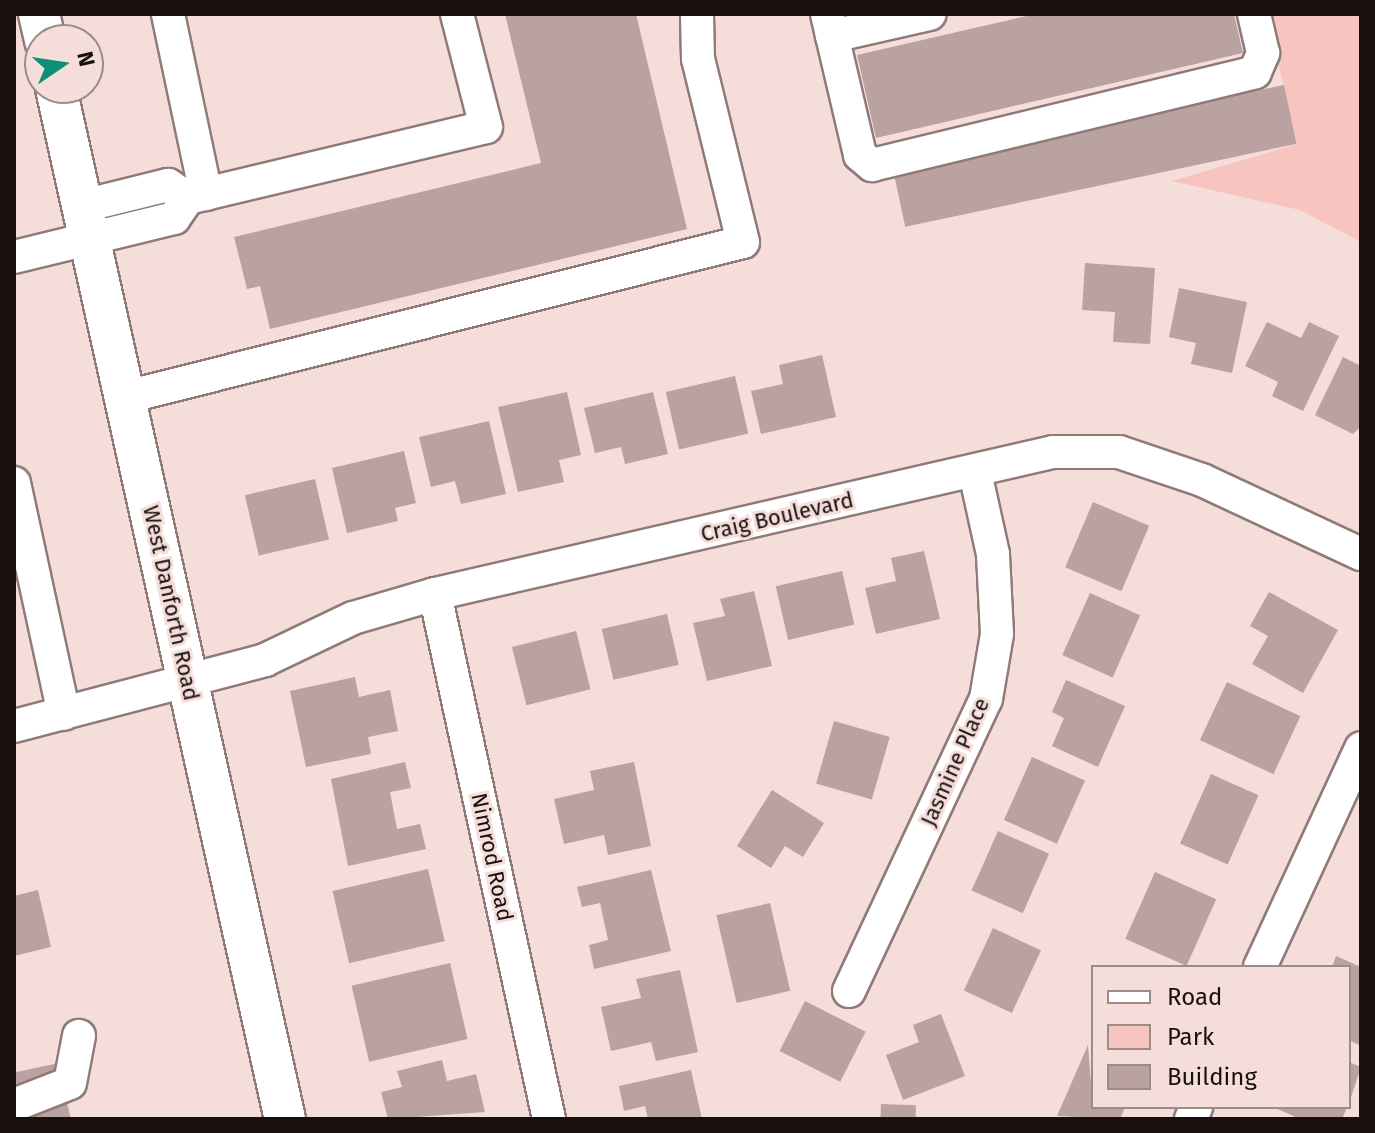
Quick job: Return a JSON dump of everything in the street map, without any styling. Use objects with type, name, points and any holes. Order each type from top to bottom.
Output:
[{"type":"main road","name":"West Danforth Road","points":[[60,104],[285,1119]]},
{"type":"street","points":[[168,14],[197,196]]},
{"type":"street","points":[[14,257],[168,185],[197,196],[486,127],[457,14]]},
{"type":"street","points":[[126,397],[743,242],[698,59],[697,14]]},
{"type":"street","points":[[930,14],[829,25],[860,155],[872,165],[1255,72],[1263,53],[1254,14]]},
{"type":"street","name":"Craig Boulevard","points":[[14,726],[265,660],[353,618],[435,594],[1053,452],[1119,452],[1202,480],[1361,554]]},
{"type":"street","name":"Jasmine Place","points":[[849,991],[986,699],[997,634],[993,554],[975,472]]},
{"type":"street","points":[[14,483],[64,714]]},
{"type":"street","name":"Nimrod Road","points":[[435,594],[549,1119]]},
{"type":"street","points":[[1261,965],[1361,748]]},
{"type":"street","points":[[14,1105],[70,1083],[79,1036]]},
{"type":"green space","points":[[1267,14],[1361,14],[1361,242],[1300,210],[1172,181],[1297,144]]},
{"type":"building","points":[[505,14],[636,14],[687,229],[270,329],[260,286],[247,289],[234,237],[541,163]]},
{"type":"building","points":[[1035,14],[1234,14],[1243,53],[876,138],[857,55]]},
{"type":"building","points":[[1284,85],[1296,144],[905,227],[893,168]]},
{"type":"building","points":[[1085,263],[1155,268],[1150,344],[1113,342],[1115,312],[1082,310]]},
{"type":"building","points":[[1179,288],[1247,302],[1232,373],[1191,364],[1196,343],[1169,337]]},
{"type":"building","points":[[1267,322],[1301,338],[1309,322],[1339,336],[1303,411],[1272,396],[1278,382],[1245,366]]},
{"type":"building","points":[[822,355],[836,417],[761,434],[751,391],[783,384],[779,365]]},
{"type":"building","points":[[1343,357],[1361,366],[1361,426],[1353,434],[1315,415]]},
{"type":"building","points":[[735,376],[748,433],[679,449],[666,392]]},
{"type":"building","points":[[567,392],[581,455],[559,460],[564,482],[518,492],[498,407]]},
{"type":"building","points":[[653,392],[668,454],[625,464],[621,447],[595,453],[584,408]]},
{"type":"building","points":[[489,421],[506,494],[461,504],[455,481],[431,487],[419,437]]},
{"type":"building","points":[[404,451],[416,503],[395,508],[398,521],[347,533],[332,468]]},
{"type":"building","points":[[315,479],[329,539],[259,556],[245,495]]},
{"type":"building","points":[[1093,502],[1149,526],[1121,591],[1065,567]]},
{"type":"building","points":[[924,551],[940,619],[876,634],[865,588],[896,581],[891,558]]},
{"type":"building","points":[[842,571],[854,625],[788,640],[776,586]]},
{"type":"building","points":[[754,591],[772,666],[707,681],[693,623],[725,616],[720,599]]},
{"type":"building","points":[[1269,592],[1338,630],[1303,693],[1252,664],[1268,636],[1250,626]]},
{"type":"building","points":[[1090,593],[1140,615],[1113,677],[1062,655]]},
{"type":"building","points":[[667,614],[679,665],[613,680],[602,629]]},
{"type":"building","points":[[576,631],[591,689],[526,705],[512,647]]},
{"type":"building","points":[[355,677],[359,697],[390,690],[398,731],[368,737],[371,754],[306,767],[290,691]]},
{"type":"building","points":[[1066,680],[1125,706],[1098,767],[1052,746],[1064,718],[1052,712]]},
{"type":"building","points":[[1227,682],[1300,716],[1273,774],[1200,740]]},
{"type":"building","points":[[834,721],[890,737],[872,799],[816,783]]},
{"type":"building","points":[[1032,757],[1085,781],[1057,844],[1004,820]]},
{"type":"building","points":[[405,762],[411,788],[390,792],[397,829],[420,824],[426,849],[348,866],[331,779]]},
{"type":"building","points":[[634,762],[651,846],[608,855],[604,835],[564,844],[554,799],[594,790],[590,771]]},
{"type":"building","points":[[1211,774],[1259,795],[1228,865],[1180,843]]},
{"type":"building","points":[[772,790],[824,823],[803,857],[785,846],[771,868],[737,846]]},
{"type":"building","points":[[998,831],[1049,854],[1023,913],[972,890]]},
{"type":"building","points":[[428,869],[445,941],[349,963],[333,891]]},
{"type":"building","points":[[651,870],[671,951],[594,969],[589,945],[608,940],[600,903],[582,907],[577,887]]},
{"type":"building","points":[[1155,872],[1216,899],[1184,965],[1125,939]]},
{"type":"building","points":[[38,890],[51,947],[14,956],[14,896]]},
{"type":"building","points":[[770,903],[790,991],[737,1003],[716,915]]},
{"type":"building","points":[[993,928],[1041,950],[1012,1013],[964,991]]},
{"type":"building","points":[[1336,956],[1361,967],[1361,1046],[1351,1041],[1351,965],[1333,965]]},
{"type":"building","points":[[450,963],[468,1039],[369,1062],[352,986]]},
{"type":"building","points":[[680,970],[698,1052],[656,1061],[651,1042],[611,1051],[601,1007],[641,998],[636,979]]},
{"type":"building","points":[[805,1001],[866,1032],[840,1082],[780,1051]]},
{"type":"building","points":[[941,1014],[965,1076],[903,1100],[886,1055],[919,1042],[913,1025]]},
{"type":"building","points":[[1088,1045],[1091,1109],[1124,1109],[1120,1119],[1057,1116]]},
{"type":"building","points":[[442,1060],[447,1081],[476,1074],[485,1112],[388,1119],[381,1092],[402,1087],[397,1071]]},
{"type":"building","points":[[59,1063],[63,1082],[18,1091],[14,1073]]},
{"type":"building","points":[[1351,1063],[1361,1067],[1351,1097]]},
{"type":"building","points":[[691,1070],[702,1119],[648,1119],[645,1106],[624,1111],[619,1086]]},
{"type":"building","points":[[67,1103],[71,1119],[14,1119],[14,1115]]},
{"type":"building","points":[[881,1104],[916,1105],[915,1119],[880,1119]]},
{"type":"building","points":[[1278,1109],[1346,1109],[1342,1119],[1300,1119]]}]
